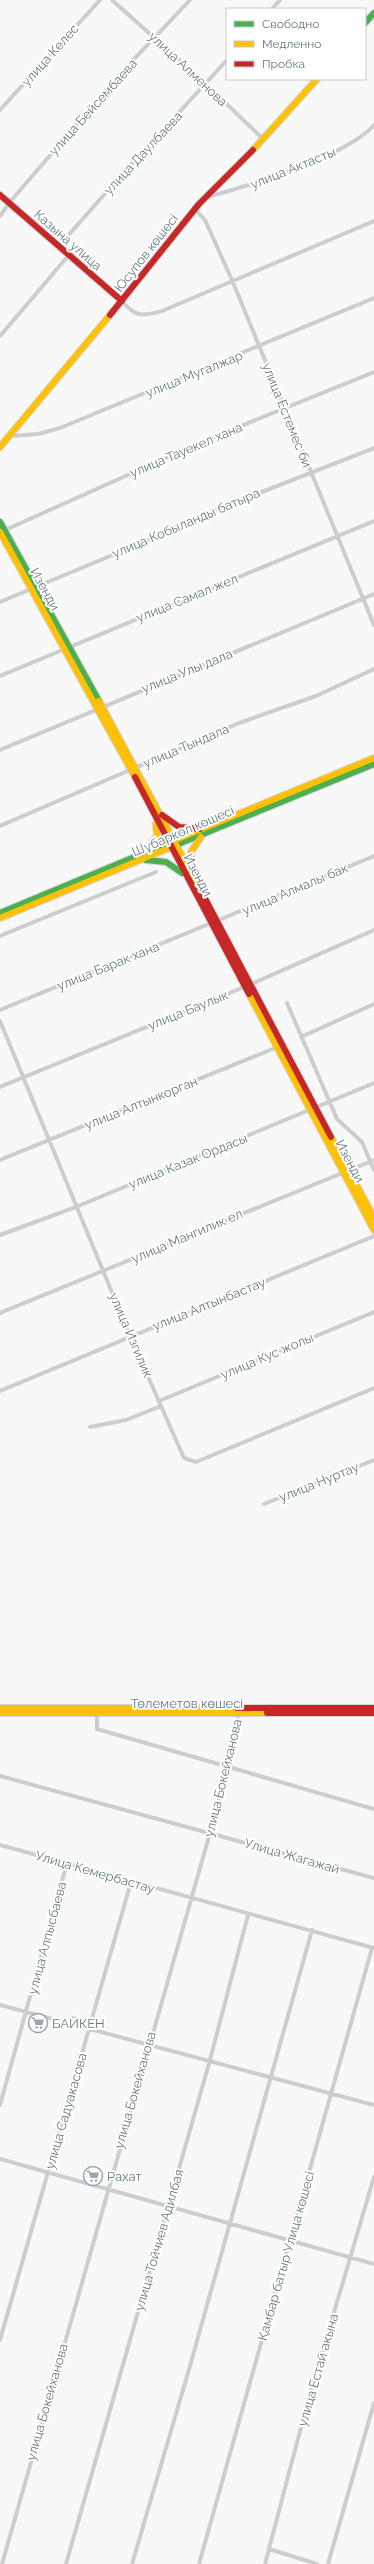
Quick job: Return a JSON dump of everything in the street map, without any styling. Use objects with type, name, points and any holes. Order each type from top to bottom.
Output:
[{"type":"street","name":"улица Келес","points":[[0,110],[100,0]]},
{"type":"street","name":"улица Алменова","points":[[112,0],[206,84],[264,140]]},
{"type":"street","name":"улица Бейсембаева","points":[[0,216],[9,203],[121,74],[190,0]]},
{"type":"street","points":[[273,8],[280,0]]},
{"type":"street","points":[[366,22],[374,12]]},
{"type":"street","name":"улица Даулбаева","points":[[59,246],[117,180],[226,61]]},
{"type":"street","name":"Юсупов көшесі","points":[[0,447],[11,436],[122,301],[195,209],[264,140],[316,80]]},
{"type":"street","name":"улица Актасты","points":[[205,198],[258,183],[343,148],[365,135],[374,125]]},
{"type":"street","name":"Казына улица","points":[[0,195],[122,301]]},
{"type":"street","name":"улица Естемес би","points":[[195,209],[205,220],[232,280],[260,347],[283,409],[374,625]]},
{"type":"street","points":[[122,301],[131,312],[145,316],[162,311],[374,221]]},
{"type":"street","points":[[0,336],[69,255]]},
{"type":"street","name":"улица Мугалжар","points":[[11,436],[38,434],[60,428],[260,347],[374,298]]},
{"type":"street","name":"улица Тауекел хана","points":[[2,531],[199,443],[374,372]]},
{"type":"street","name":"улица Кобыланды батыра","points":[[0,602],[151,539],[185,522],[374,448]]},
{"type":"street","name":"улица Самал жел","points":[[0,676],[374,521]]},
{"type":"street","name":"Изенди","points":[[0,522],[2,531],[68,647],[213,923],[346,1171],[374,1230]]},
{"type":"street","name":"улица Улы дала","points":[[0,750],[374,594]]},
{"type":"street","name":"улица Тындала","points":[[0,826],[239,723],[316,696],[374,669]]},
{"type":"street","name":"Шұбаркөл көшесі","points":[[207,830],[374,758]]},
{"type":"street","name":"Шұбаркөл көшесі","points":[[0,918],[172,844],[374,764]]},
{"type":"street","points":[[154,809],[172,824],[180,828],[207,830]]},
{"type":"street","points":[[138,859],[157,836],[158,831],[154,809]]},
{"type":"street","points":[[189,877],[189,857],[192,849],[197,840],[207,830]]},
{"type":"street","name":"улица Алмалы бак","points":[[213,923],[374,856]]},
{"type":"street","points":[[138,859],[159,859],[169,863],[189,877]]},
{"type":"street","name":"Шұбаркөл көшесі","points":[[0,913],[138,859]]},
{"type":"street","points":[[0,936],[156,872]]},
{"type":"street","name":"улица Барак хана","points":[[0,1010],[213,923]]},
{"type":"street","name":"улица Баулык","points":[[0,1087],[247,986],[374,930]]},
{"type":"street","points":[[287,1003],[341,1125],[356,1134],[362,1142],[372,1160],[374,1170]]},
{"type":"street","points":[[301,1037],[374,1004]]},
{"type":"street","name":"улица Изгилик","points":[[0,1021],[130,1336],[184,1458],[196,1462],[374,1388]]},
{"type":"street","name":"улица Алтынкорган","points":[[0,1160],[279,1047]]},
{"type":"street","name":"улица Казак Ордасы","points":[[0,1235],[76,1207],[374,1083]]},
{"type":"street","name":"улица Мангилик ел","points":[[0,1313],[372,1160]]},
{"type":"street","name":"Изенди","points":[[346,1171],[374,1218]]},
{"type":"street","name":"улица Алтынбастау","points":[[0,1391],[66,1365],[130,1336],[374,1236]]},
{"type":"street","name":"улица Кус жолы","points":[[159,1401],[374,1312]]},
{"type":"street","points":[[90,1427],[126,1420],[161,1406]]},
{"type":"street","name":"улица Нуртау","points":[[264,1504],[374,1460]]},
{"type":"street","name":"Төлеметов көшесі","points":[[0,1708],[374,1713]]},
{"type":"street","name":"Төлеметов көшесі","points":[[0,1713],[96,1713],[374,1708]]},
{"type":"street","name":"улица Бокейханова","points":[[2,2564],[189,1898],[210,1833],[228,1766],[239,1711]]},
{"type":"street","points":[[96,1713],[97,1729],[374,1809]]},
{"type":"street","name":"Улица Жагажай","points":[[0,1776],[374,1878]]},
{"type":"street","name":"Улица Кемербастау","points":[[0,1846],[67,1863],[373,1948]]},
{"type":"street","name":"улица Алпысбаева","points":[[0,2105],[27,2012],[67,1863]]},
{"type":"street","name":"улица Садуакасова","points":[[0,2340],[131,1882]]},
{"type":"street","name":"улица Тойчиев Адилбая","points":[[66,2564],[210,2060],[248,1914]]},
{"type":"street","points":[[132,2564],[190,2366],[312,1930]]},
{"type":"street","name":"Қамбар батыр Улица көшесі","points":[[199,2564],[373,1948]]},
{"type":"street","points":[[0,2005],[148,2043],[374,2105]]},
{"type":"street","points":[[0,2159],[48,2174],[374,2264]]},
{"type":"street","name":"улица Естай акына","points":[[265,2564],[309,2397],[374,2177]]},
{"type":"street","points":[[328,2564],[372,2420],[374,2403]]},
{"type":"street","points":[[269,2549],[317,2564]]},
{"type":"traffic: fast","points":[[366,22],[374,13]]},
{"type":"traffic: fast","points":[[0,522],[99,701]]},
{"type":"traffic: fast","points":[[176,845],[374,764]]},
{"type":"traffic: fast","points":[[0,913],[173,841]]},
{"type":"traffic: fast","points":[[146,860],[166,862],[182,873]]},
{"type":"traffic: slow","points":[[253,150],[316,80]]},
{"type":"traffic: slow","points":[[0,447],[110,315]]},
{"type":"traffic: slow","points":[[0,532],[135,777]]},
{"type":"traffic: slow","points":[[99,701],[201,891]]},
{"type":"traffic: slow","points":[[173,841],[374,758]]},
{"type":"traffic: slow","points":[[145,850],[157,836],[156,824]]},
{"type":"traffic: slow","points":[[190,870],[191,852],[201,837]]},
{"type":"traffic: slow","points":[[0,918],[176,845]]},
{"type":"traffic: slow","points":[[249,994],[374,1230]]},
{"type":"traffic: slow","points":[[331,1137],[374,1218]]},
{"type":"traffic: slow","points":[[0,1708],[237,1708]]},
{"type":"traffic: slow","points":[[0,1713],[267,1713]]},
{"type":"traffic: jam","points":[[110,315],[199,204],[253,150]]},
{"type":"traffic: jam","points":[[0,195],[122,301]]},
{"type":"traffic: jam","points":[[135,777],[249,994]]},
{"type":"traffic: jam","points":[[162,815],[179,827],[200,829]]},
{"type":"traffic: jam","points":[[201,891],[331,1137]]},
{"type":"traffic: jam","points":[[237,1708],[374,1708]]},
{"type":"traffic: jam","points":[[267,1713],[374,1713]]},
{"type":"place","name":"БАЙКЕН","points":[[38,2023]]},
{"type":"place","name":"Рахат","points":[[93,2176]]}]
